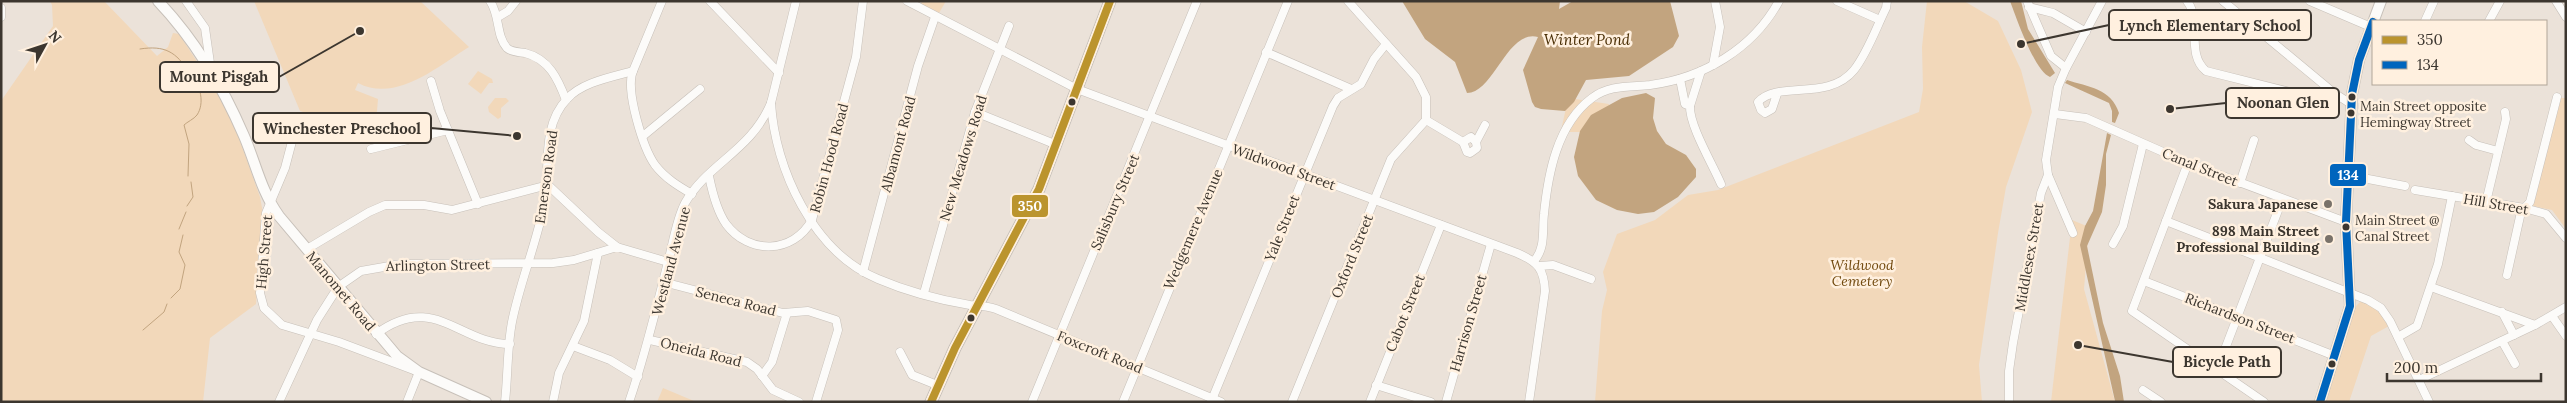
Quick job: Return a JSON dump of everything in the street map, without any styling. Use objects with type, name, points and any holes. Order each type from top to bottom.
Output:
[{"type":"highway","points":[[931,402],[978,305],[1036,196],[1057,145],[1110,1]]},
{"type":"main road","points":[[158,1],[191,42],[211,72]]},
{"type":"main road","points":[[2374,20],[2382,1]]},
{"type":"main road","points":[[2320,402],[2336,356],[2350,306],[2351,294],[2346,222],[2351,104],[2355,77],[2369,42],[2371,27]]},
{"type":"main road","name":"High Street","points":[[211,72],[245,138],[269,202]]},
{"type":"main road","name":"Manomet Road","points":[[269,202],[376,334],[397,356],[419,372]]},
{"type":"main road","name":"High Street","points":[[419,372],[481,401]]},
{"type":"street","name":"High Street","points":[[186,1],[205,28],[211,72]]},
{"type":"street","points":[[490,1],[498,17],[505,46],[509,50],[529,54],[547,64],[553,71],[566,100],[593,83],[633,70]]},
{"type":"street","points":[[498,17],[508,11],[516,1]]},
{"type":"street","points":[[662,1],[633,70],[631,84],[635,113],[654,164],[667,178],[692,194]]},
{"type":"street","points":[[710,1],[778,73]]},
{"type":"street","name":"Westland Avenue","points":[[629,402],[650,340],[681,212],[692,194],[760,126],[772,103],[796,1]]},
{"type":"street","name":"Robin Hood Road","points":[[709,176],[725,222],[746,242],[768,248],[781,247],[798,238],[806,231],[812,220],[856,57],[863,1]]},
{"type":"street","name":"Wildwood Street","points":[[907,1],[1077,89],[1375,200],[1537,263],[1553,265],[1591,279]]},
{"type":"street","name":"Salisbury Street","points":[[1032,402],[1197,1]]},
{"type":"street","name":"Wedgemere Avenue","points":[[1123,402],[1288,1]]},
{"type":"street","points":[[1348,1],[1416,77],[1424,89],[1427,106],[1426,120],[1463,142],[1467,152],[1470,153],[1477,148],[1476,142],[1471,137],[1463,142]]},
{"type":"street","points":[[1713,65],[1720,27],[1715,1]]},
{"type":"street","points":[[1529,402],[1545,291],[1544,278],[1537,263],[1542,245],[1547,183],[1553,158],[1575,115],[1592,97],[1612,88],[1648,85],[1680,79],[1713,65],[1727,57],[1759,31],[1779,1]]},
{"type":"street","points":[[1837,1],[1880,20]]},
{"type":"street","points":[[1777,94],[1825,88],[1842,80],[1853,71],[1867,49],[1887,1]]},
{"type":"street","name":"Middlesex Street","points":[[2009,402],[2009,371],[2023,281],[2041,193],[2048,175],[2046,160],[2055,114],[2058,86],[2102,1]]},
{"type":"street","points":[[2223,1],[2334,93],[2351,104]]},
{"type":"street","points":[[2310,1],[2371,27]]},
{"type":"street","points":[[2425,20],[2434,1]]},
{"type":"street","points":[[2490,20],[2500,1]]},
{"type":"street","points":[[2556,1],[2566,17]]},
{"type":"street","points":[[2190,2],[2196,59],[2206,71],[2306,96],[2326,98],[2334,93]]},
{"type":"street","points":[[2028,4],[2053,13],[2086,32]]},
{"type":"street","points":[[2028,4],[2051,56],[2066,68]]},
{"type":"street","points":[[1,8],[1,17]]},
{"type":"street","name":"Albamont Road","points":[[864,272],[918,66],[936,17]]},
{"type":"street","name":"New Meadows Road","points":[[924,293],[974,112],[998,49],[1009,26]]},
{"type":"street","name":"Yale Street","points":[[1212,400],[1333,106],[1338,98],[1365,79],[1374,60],[1386,44]]},
{"type":"street","points":[[1266,52],[1351,89]]},
{"type":"street","points":[[1701,71],[1689,114],[1722,184]]},
{"type":"street","points":[[1680,79],[1685,104],[1690,106]]},
{"type":"street","points":[[431,81],[433,92],[478,204]]},
{"type":"street","points":[[643,136],[700,89]]},
{"type":"street","points":[[2507,275],[2524,208],[2530,202],[2557,97]]},
{"type":"street","name":"Emerson Road","points":[[505,402],[510,344],[516,304],[537,241],[548,185],[548,145],[554,124],[566,100]]},
{"type":"street","name":"Foxcroft Road","points":[[772,103],[773,126],[780,155],[790,180],[812,220],[835,250],[864,272],[891,284],[996,309],[1138,366],[1212,400],[1221,402]]},
{"type":"street","points":[[974,112],[1057,145]]},
{"type":"street","points":[[2486,202],[2506,119],[2505,112]]},
{"type":"street","name":"Canal Street","points":[[2055,114],[2086,118],[2240,184],[2346,222]]},
{"type":"street","name":"Oxford Street","points":[[1292,402],[1391,159],[1426,120]]},
{"type":"street","points":[[1476,142],[1485,125]]},
{"type":"street","points":[[371,149],[448,130]]},
{"type":"street","points":[[269,202],[285,168],[294,134]]},
{"type":"street","points":[[2240,184],[2254,140]]},
{"type":"street","points":[[2469,140],[2476,145],[2498,151]]},
{"type":"street","points":[[2113,244],[2123,226],[2143,144]]},
{"type":"street","points":[[2188,163],[2132,311],[2264,402]]},
{"type":"street","points":[[2048,175],[2073,233]]},
{"type":"street","points":[[2348,176],[2405,186]]},
{"type":"street","points":[[306,249],[369,212],[385,205],[424,205],[452,210],[548,185],[598,232],[617,247],[668,262]]},
{"type":"street","name":"Hill Street","points":[[2415,190],[2524,208],[2546,214],[2566,238]]},
{"type":"street","points":[[2398,337],[2417,326],[2438,264],[2452,196]]},
{"type":"street","points":[[2217,370],[2282,200]]},
{"type":"street","name":"High Street","points":[[269,202],[260,293],[264,308],[277,323],[419,372]]},
{"type":"street","points":[[2166,222],[2351,294],[2381,308],[2398,337],[2429,402]]},
{"type":"street","name":"Cabot Street","points":[[1370,402],[1441,225]]},
{"type":"street","name":"Harrison Street","points":[[1446,402],[1491,244]]},
{"type":"street","name":"Arlington Street","points":[[279,402],[311,334],[338,287],[361,271],[381,266],[529,264],[574,260],[617,247]]},
{"type":"street","points":[[554,402],[560,373],[584,321],[598,253]]},
{"type":"street","name":"Richardson Street","points":[[2144,281],[2336,356]]},
{"type":"street","name":"Seneca Road","points":[[663,282],[788,313],[808,311],[837,321],[838,330],[816,402]]},
{"type":"street","points":[[2431,287],[2535,325]]},
{"type":"street","points":[[2419,380],[2535,325],[2566,307]]},
{"type":"street","points":[[2502,312],[2514,335]]},
{"type":"street","points":[[762,376],[772,362],[788,313]]},
{"type":"street","points":[[2552,316],[2566,336]]},
{"type":"street","points":[[376,334],[398,321],[414,317],[437,319],[481,337],[510,344]]},
{"type":"street","name":"Oneida Road","points":[[650,340],[742,361],[754,367],[773,390],[799,402]]},
{"type":"street","points":[[2502,341],[2515,364]]},
{"type":"street","points":[[573,346],[610,360],[638,376]]},
{"type":"street","points":[[900,352],[912,375],[938,385]]},
{"type":"street","points":[[407,402],[419,372]]},
{"type":"street","points":[[1376,385],[1431,402]]},
{"type":"street","points":[[2143,390],[2161,402]]},
{"type":"green space","points":[[50,1],[104,1],[157,56],[168,47],[173,33],[179,34],[220,97],[234,124],[260,197],[263,213],[256,304],[210,338],[203,402],[1,402],[1,101],[53,26],[52,5]]},
{"type":"green space","points":[[254,1],[420,1],[469,47],[430,72],[401,86],[387,89],[372,88],[358,83],[355,90],[378,99],[377,111],[370,133],[300,111]]},
{"type":"green space","points":[[922,1],[946,1],[939,13],[921,4]]},
{"type":"green space","name":"Wildwood Cemetery","points":[[1927,1],[1964,1],[1998,21],[2021,70],[2032,112],[2006,187],[1998,233],[1979,365],[1982,402],[1595,402],[1602,311],[1607,290],[1603,272],[1617,234],[1655,220],[1688,195],[1718,190],[1919,112],[1923,89],[1922,47]]},
{"type":"green space","points":[[478,71],[492,79],[493,83],[489,83],[481,94],[468,84]]},
{"type":"green space","points":[[495,98],[506,98],[509,101],[501,108],[501,117],[498,119],[489,112],[488,107]]},
{"type":"green space","points":[[2561,98],[2566,98],[2566,229],[2552,210],[2533,206]]},
{"type":"green space","points":[[1575,99],[1609,104],[1607,116],[1581,132],[1569,132],[1559,140],[1566,108]]},
{"type":"green space","points":[[2072,220],[2089,227],[2084,289],[2115,402],[2051,402]]},
{"type":"green space","points":[[2361,301],[2377,308],[2389,326],[2371,336],[2349,402],[2326,402],[2355,307]]},
{"type":"green space","points":[[663,388],[694,401],[694,402],[657,402]]},
{"type":"water","name":"Winter Pond","points":[[1402,1],[1560,1],[1559,9],[1573,1],[1670,1],[1679,36],[1673,47],[1629,76],[1586,80],[1574,102],[1565,111],[1541,109],[1535,107],[1532,102],[1523,70],[1538,37],[1527,37],[1518,42],[1485,83],[1477,90],[1467,93],[1455,62],[1425,39]]},
{"type":"water","points":[[2010,1],[2021,1],[2028,29],[2055,73],[2050,77],[2044,73],[2032,55]]},
{"type":"water","points":[[2067,80],[2105,93],[2119,113],[2115,123],[2112,122],[2112,111],[2109,103],[2065,83]]},
{"type":"water","points":[[1646,93],[1655,98],[1653,118],[1657,131],[1666,144],[1686,155],[1696,169],[1696,177],[1678,197],[1654,212],[1638,214],[1617,210],[1596,200],[1578,176],[1574,157],[1580,131],[1591,115],[1622,98]]},
{"type":"water","points":[[2107,133],[2111,135],[2106,154],[2106,185],[2102,212],[2087,246],[2103,323],[2120,376],[2124,402],[2115,401],[2080,245],[2085,226],[2093,211]]},
{"type":"waterway","points":[[140,49],[163,49],[179,59],[189,72]]},
{"type":"waterway","points":[[188,176],[189,144],[184,125],[197,115],[201,105],[198,85],[193,76]]},
{"type":"waterway","points":[[187,206],[193,197],[191,182]]},
{"type":"waterway","points":[[179,229],[186,212]]},
{"type":"waterway","points":[[171,298],[180,289],[185,265],[179,252],[183,235]]},
{"type":"waterway","points":[[143,330],[164,312],[167,304]]},
{"type":"transit line","name":"350","points":[[931,402],[955,348],[1039,189],[1110,1]]},
{"type":"transit line","name":"134","points":[[2320,402],[2350,306],[2346,222],[2352,94],[2359,60],[2372,25]]},
{"type":"place","name":"Mount Pisgah","points":[[360,31]]},
{"type":"place","name":"Lynch Elementary School","points":[[2021,44]]},
{"type":"place","name":"Noonan Glen","points":[[2170,109]]},
{"type":"place","name":"Main Street opposite Hemingway Street","points":[[2351,113]]},
{"type":"place","name":"Winchester Preschool","points":[[517,136]]},
{"type":"place","name":"Sakura Japanese","points":[[2328,204]]},
{"type":"place","name":"Main Street @ Canal Street","points":[[2346,227]]},
{"type":"place","name":"898 Main Street Professional Building","points":[[2329,239]]},
{"type":"place","name":"Bicycle Path","points":[[2078,345]]}]
